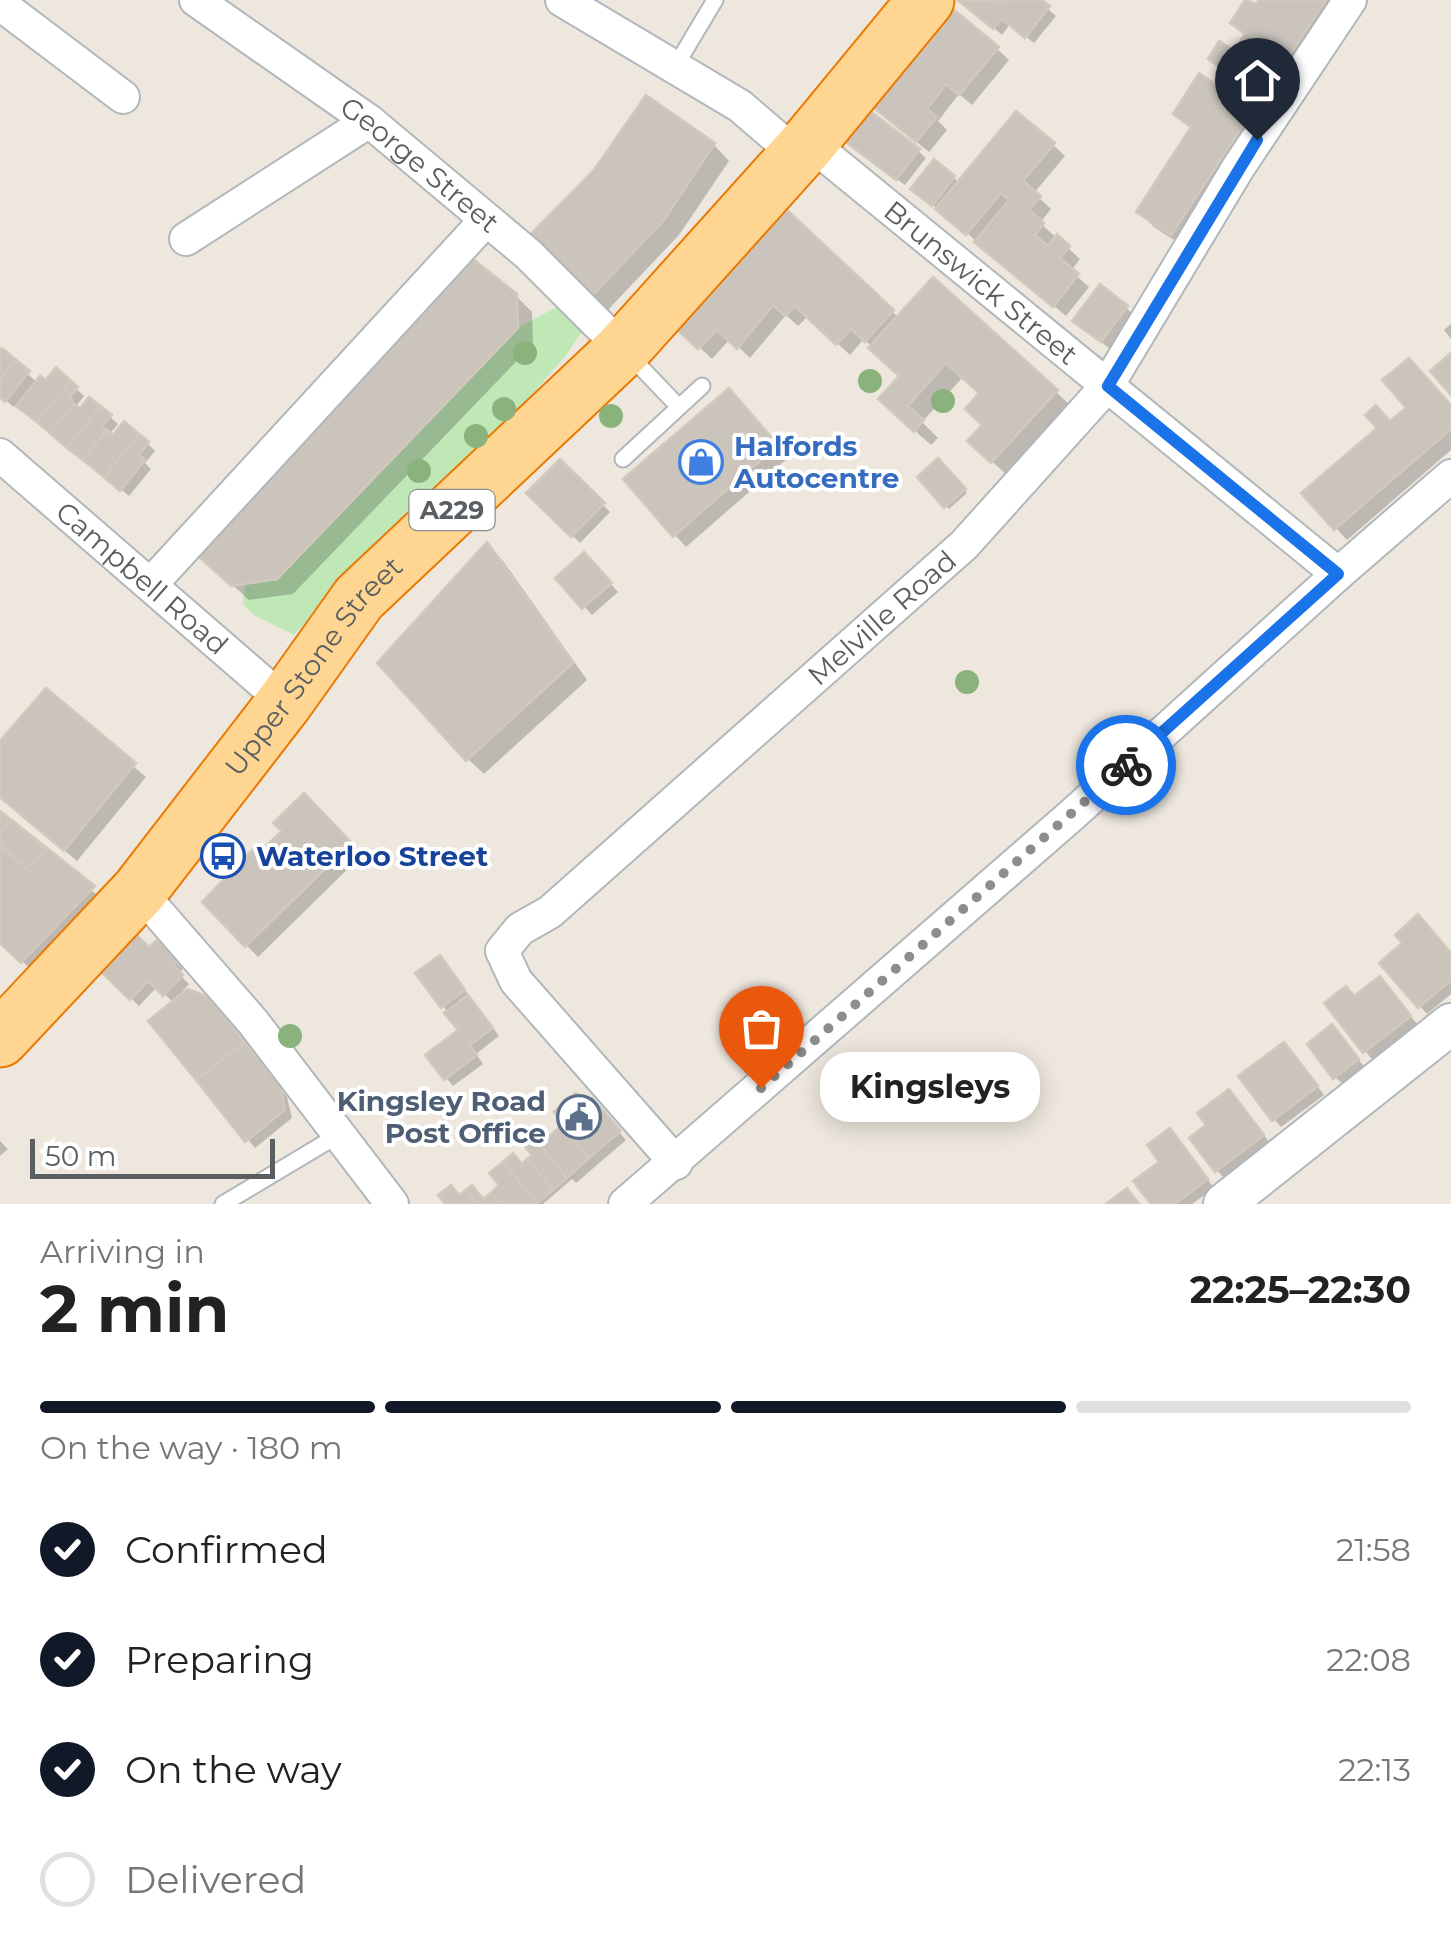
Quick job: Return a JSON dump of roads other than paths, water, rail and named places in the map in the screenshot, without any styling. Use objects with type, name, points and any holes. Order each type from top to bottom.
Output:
[{"type":"highway","name":"Upper Stone Street","points":[[0,1039],[138,891],[285,702],[359,598],[623,350],[803,148],[913,5]]},
{"type":"street","name":"George Street","points":[[196,0],[369,122],[528,254],[623,350]]},
{"type":"street","name":"Brunswick Street","points":[[562,0],[803,148],[1108,386],[1338,574]]},
{"type":"street","name":"Melville Road","points":[[676,1163],[516,981],[502,951],[520,929],[550,912],[964,545],[1108,386],[1238,168],[1350,0]]},
{"type":"street","points":[[0,4],[123,98]]},
{"type":"street","points":[[186,240],[369,122]]},
{"type":"street","points":[[151,584],[486,220]]},
{"type":"street","name":"Campbell Road","points":[[0,455],[285,702]]},
{"type":"street","points":[[625,1204],[1073,814],[1451,476]]},
{"type":"street","points":[[138,891],[253,1022],[392,1204]]},
{"type":"street","points":[[1224,1204],[1451,1024]]},
{"type":"lane","points":[[676,67],[715,0]]},
{"type":"lane","points":[[623,350],[679,407]]},
{"type":"lane","points":[[623,459],[702,386]]},
{"type":"lane","points":[[224,1204],[340,1134]]},
{"type":"place","name":"Halfords Autocentre","points":[[701,462]]},
{"type":"place","name":"Waterloo Street","points":[[223,856]]},
{"type":"place","name":"Kingsleys","points":[[761,1088]]},
{"type":"place","name":"Kingsley Road Post Office","points":[[579,1117]]}]
